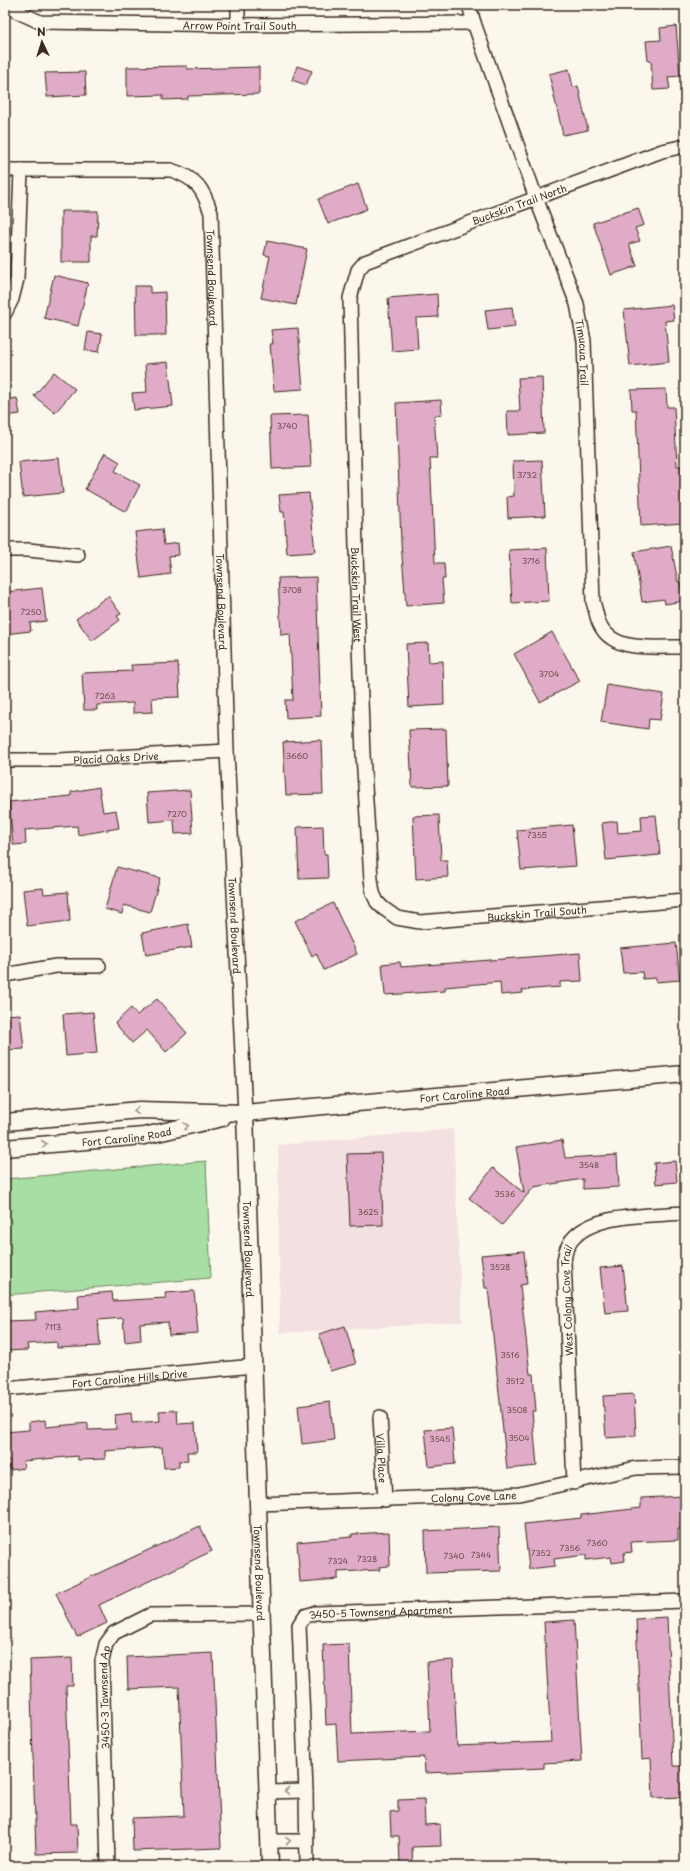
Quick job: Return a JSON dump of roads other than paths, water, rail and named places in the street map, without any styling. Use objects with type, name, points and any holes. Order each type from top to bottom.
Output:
[{"type":"street","name":"Arrow Point Trail South","points":[[11,5],[16,11],[40,22],[238,25],[474,23]]},
{"type":"street","points":[[238,5],[238,25]]},
{"type":"street","name":"Timucua Trail","points":[[469,5],[536,198],[577,304],[584,341],[593,602],[598,620],[605,633],[616,641],[628,646],[685,647]]},
{"type":"street","name":"Buckskin Trail North","points":[[358,270],[364,262],[662,151],[685,146]]},
{"type":"street","name":"Townsend Boulevard","points":[[5,170],[171,170],[185,175],[204,192],[211,212],[227,751],[245,1113],[259,1504],[260,1614],[270,1866]]},
{"type":"street","points":[[5,313],[12,299],[17,280],[20,170]]},
{"type":"street","name":"Buckskin Trail West","points":[[358,270],[350,298],[357,589],[363,755],[373,894],[377,902],[390,914]]},
{"type":"street","points":[[5,550],[28,550],[78,555]]},
{"type":"street","name":"Placid Oaks Drive","points":[[5,760],[59,760],[227,751]]},
{"type":"street","name":"Buckskin Trail South","points":[[390,914],[397,918],[420,922],[685,900]]},
{"type":"street","points":[[5,975],[56,966],[99,966]]},
{"type":"street","name":"Fort Caroline Road","points":[[5,1122],[140,1110],[245,1113],[685,1074]]},
{"type":"street","name":"Fort Caroline Road","points":[[5,1148],[144,1136],[245,1113]]},
{"type":"street","name":"West Colony Cove Trail","points":[[574,1482],[564,1261],[567,1247],[582,1230],[606,1220],[685,1213]]},
{"type":"street","name":"Fort Caroline Hills Drive","points":[[5,1389],[254,1366]]},
{"type":"street","name":"Villa Place","points":[[380,1416],[384,1500]]},
{"type":"street","name":"Colony Cove Lane","points":[[259,1504],[519,1494],[636,1468],[685,1467]]},
{"type":"street","name":"3450-5 Townsend Apartment","points":[[307,1866],[306,1790],[299,1625],[305,1616],[315,1613],[685,1601]]},
{"type":"street","name":"3450-3 Townsend Ap","points":[[108,1866],[102,1661],[106,1644],[114,1633],[150,1615],[260,1614]]},
{"type":"street","points":[[267,1792],[306,1790]]},
{"type":"street","points":[[269,1841],[306,1840]]}]
